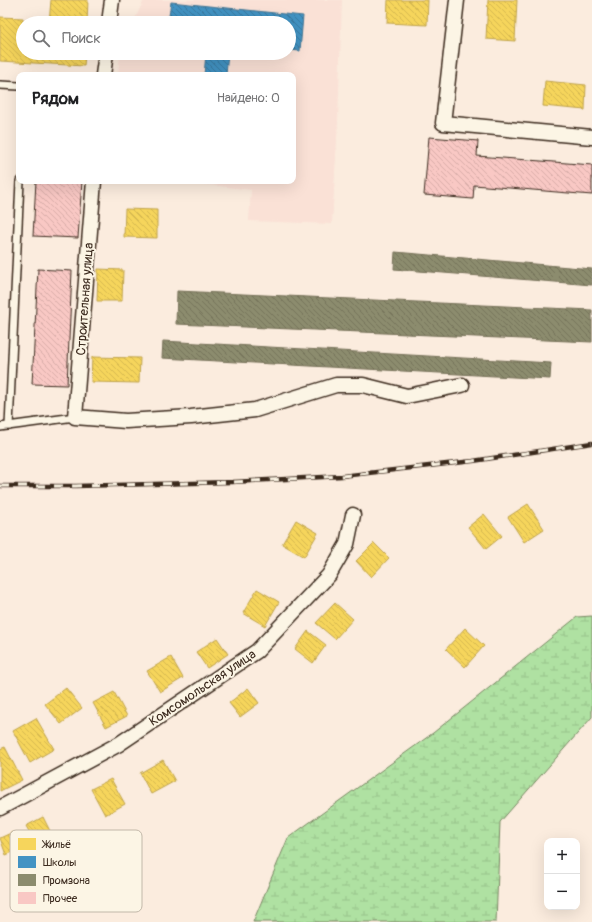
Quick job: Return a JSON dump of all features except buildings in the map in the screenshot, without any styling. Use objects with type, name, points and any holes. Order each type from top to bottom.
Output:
[{"type":"street","points":[[111,16],[112,0]]},
{"type":"street","points":[[456,0],[443,123],[592,137]]},
{"type":"street","points":[[103,72],[105,60]]},
{"type":"street","name":"Строительная улица","points":[[75,417],[94,184]]},
{"type":"street","points":[[75,417],[126,421],[191,417],[255,410],[336,385],[363,384],[408,396],[462,384]]},
{"type":"street","name":"Комсомольская улица","points":[[0,808],[119,744],[257,651],[329,576],[347,544],[353,515]]},
{"type":"lane","points":[[0,85],[16,86]]},
{"type":"lane","points":[[9,426],[20,184]]},
{"type":"lane","points":[[0,427],[75,417]]},
{"type":"shaded area","points":[[144,0],[342,0],[338,122],[332,224],[249,221],[251,190],[203,184],[296,184],[296,72],[118,72],[119,60],[296,60],[296,16],[136,16]]},
{"type":"green space","points":[[592,616],[592,717],[500,822],[496,922],[253,922],[288,838],[433,733],[577,617]]},
{"type":"railway","points":[[0,486],[76,486],[232,482],[342,476],[473,461],[592,443]]}]
